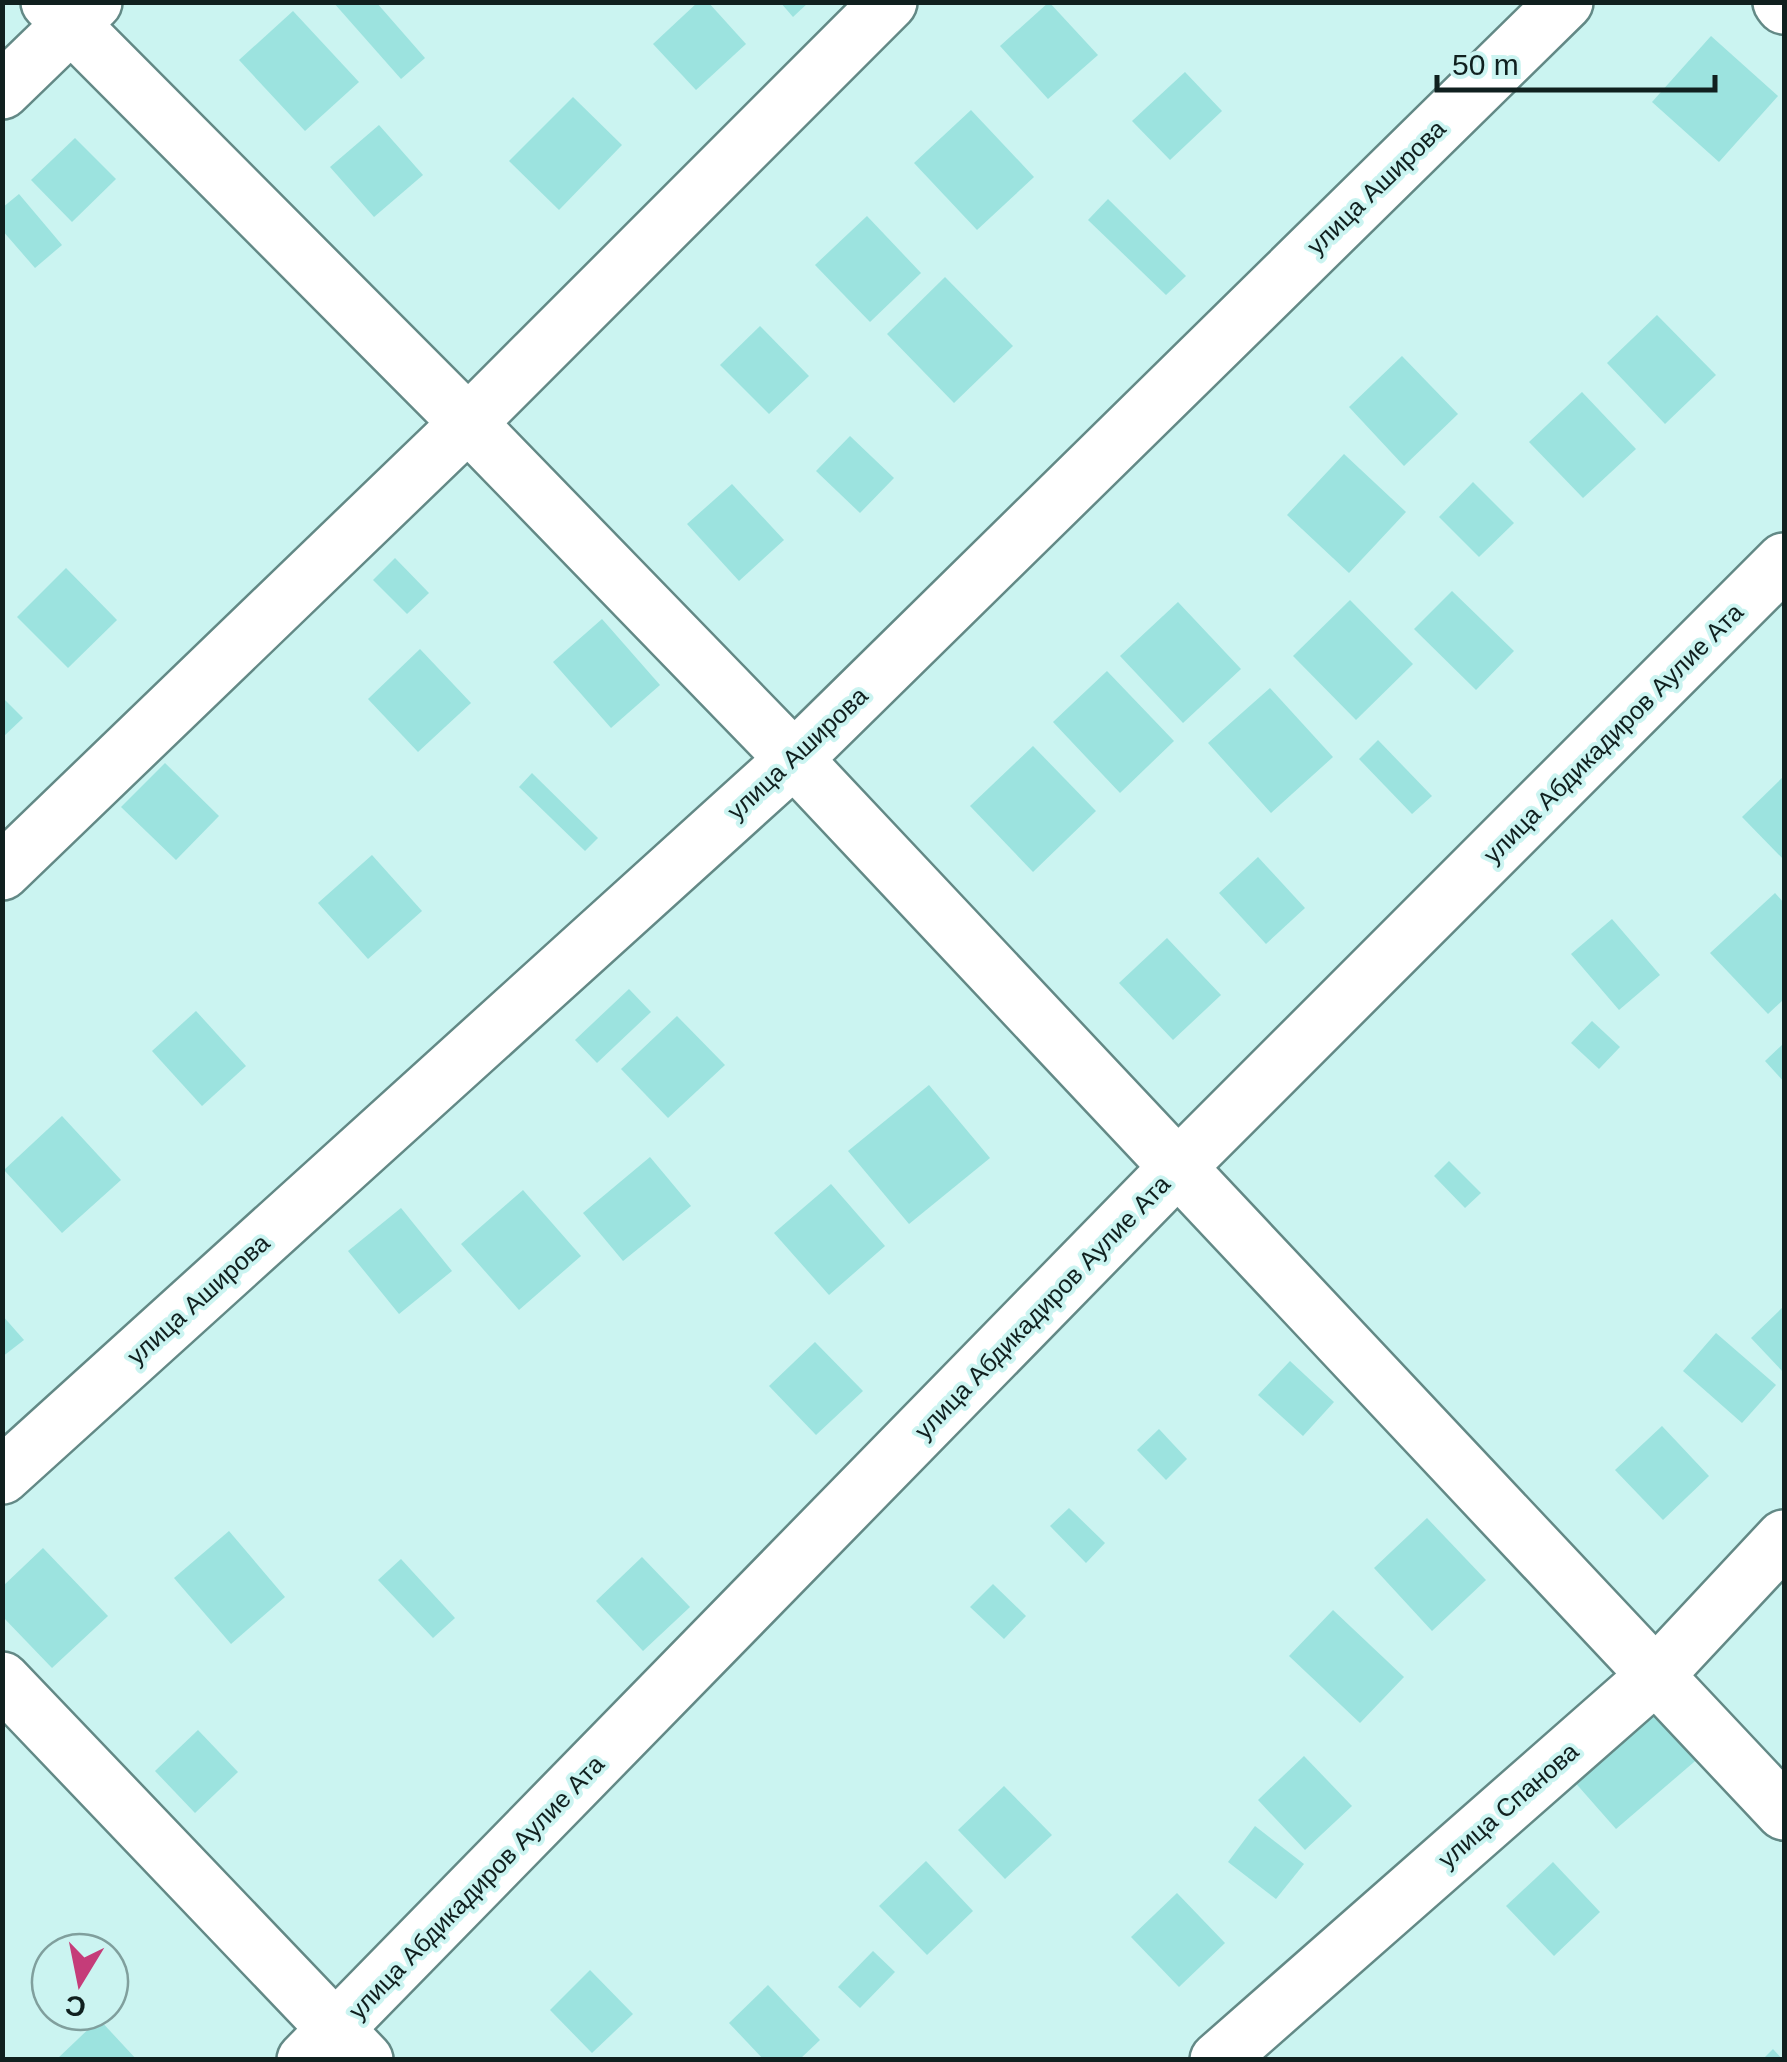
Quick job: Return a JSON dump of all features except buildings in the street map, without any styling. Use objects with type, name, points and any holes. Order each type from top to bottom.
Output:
[{"type":"street","points":[[2,872],[468,423],[889,2]]},
{"type":"street","name":"улица Аширова","points":[[2,1476],[794,759],[1565,2]]},
{"type":"street","points":[[2,91],[71,10],[794,759],[1784,1812]]},
{"type":"street","name":"улица Абдикадиров Аулие Ата","points":[[336,2050],[1178,1168],[1784,562]]},
{"type":"street","name":"улица Спанова","points":[[1218,2060],[1655,1676],[1784,1538]]},
{"type":"street","points":[[2,1680],[336,2050]]}]
